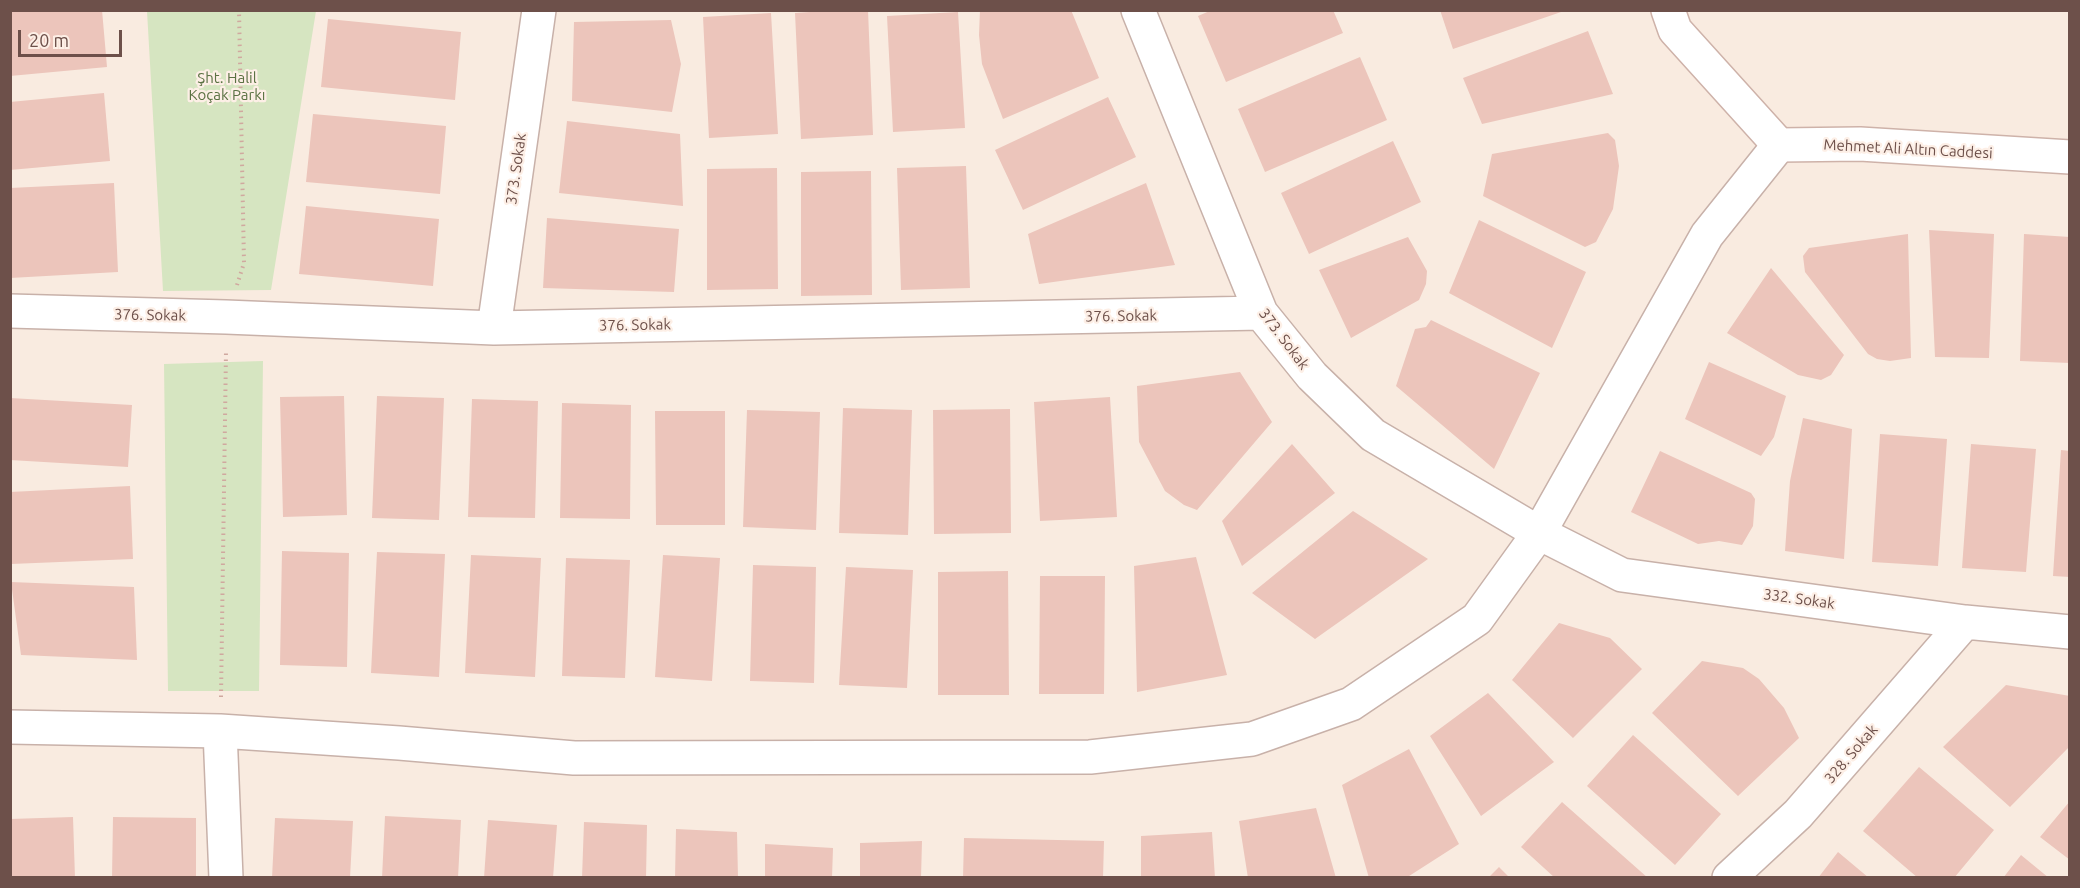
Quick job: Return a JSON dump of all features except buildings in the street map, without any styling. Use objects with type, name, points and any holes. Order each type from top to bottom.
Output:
[{"type":"street","name":"373. Sokak","points":[[494,328],[539,10]]},
{"type":"street","name":"373. Sokak","points":[[1138,10],[1261,313],[1312,376],[1373,435],[1539,533]]},
{"type":"street","points":[[10,728],[220,731],[574,758],[1090,758],[1252,739],[1351,704],[1477,619],[1539,533],[1707,235],[1779,145],[1675,30],[1668,10]]},
{"type":"street","name":"Mehmet Ali Altın Caddesi","points":[[1779,145],[1860,144],[2070,157]]},
{"type":"street","name":"376. Sokak","points":[[10,311],[494,328],[1261,313]]},
{"type":"street","name":"332. Sokak","points":[[1539,533],[1622,575],[1965,622],[2070,632]]},
{"type":"street","name":"328. Sokak","points":[[1729,878],[1798,814],[1965,622]]},
{"type":"street","points":[[220,731],[226,878]]},
{"type":"path","points":[[220,731],[226,317],[244,263],[239,10]]},
{"type":"green space","name":"Şht. Halil Koçak Parkı","points":[[147,11],[316,11],[271,290],[163,291]]},
{"type":"green space","points":[[263,361],[259,691],[168,691],[164,364]]}]
